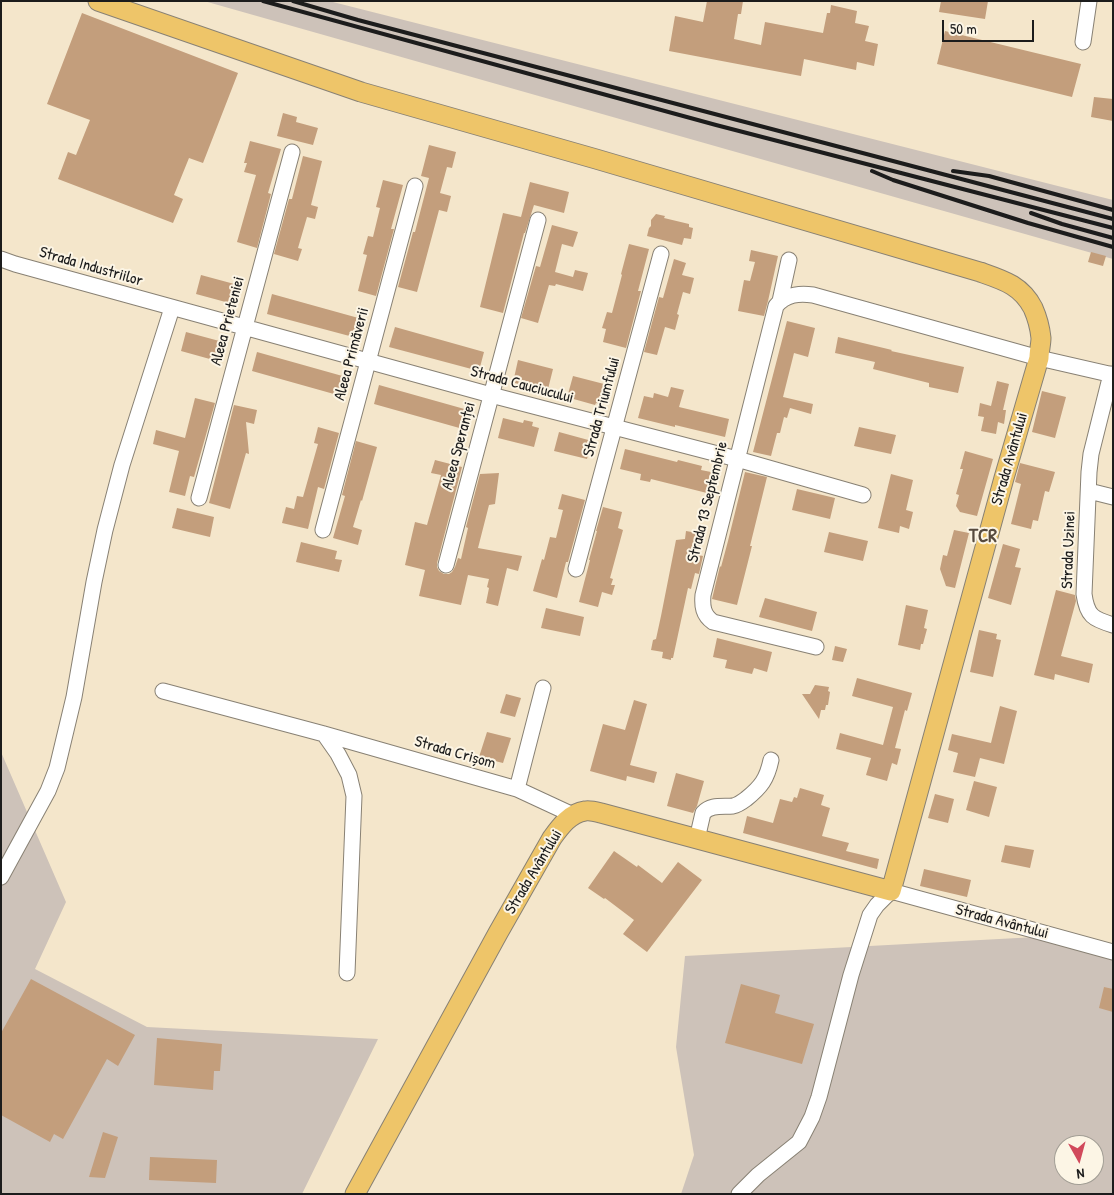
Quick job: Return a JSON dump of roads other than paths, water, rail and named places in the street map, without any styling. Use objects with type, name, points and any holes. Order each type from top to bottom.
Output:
[{"type":"main road","name":"Strada Avântului","points":[[98,1],[361,92],[980,272],[1002,280],[1018,289],[1028,298],[1037,317],[1041,338],[1038,358],[892,891],[602,813],[586,811],[573,816],[562,824],[552,838],[484,957],[355,1194]]},
{"type":"street","points":[[1083,42],[1088,1]]},
{"type":"street","name":"Aleea Prieteniei","points":[[199,498],[292,152]]},
{"type":"street","name":"Aleea Primăverii","points":[[323,530],[415,186]]},
{"type":"street","name":"Aleea Speranței","points":[[446,565],[538,220]]},
{"type":"street","name":"Strada Triumfului","points":[[576,569],[661,254]]},
{"type":"street","name":"Strada Industriilor","points":[[1,259],[172,308]]},
{"type":"street","name":"Strada 13 Septembrie","points":[[789,260],[780,301],[776,306],[737,459],[702,605],[708,618],[713,622],[816,647]]},
{"type":"street","points":[[780,301],[794,294],[813,295],[1038,358]]},
{"type":"street","points":[[1,877],[48,791],[57,768],[74,697],[105,530],[122,466],[172,308]]},
{"type":"street","name":"Strada Cauciucului","points":[[172,308],[491,395],[737,459],[863,495]]},
{"type":"street","name":"Strada Uzinei","points":[[1038,358],[1112,374],[1091,454],[1084,594],[1085,604],[1092,616],[1098,621],[1113,625]]},
{"type":"street","name":"Strada Uzinei","points":[[1089,491],[1113,497]]},
{"type":"street","points":[[516,789],[542,688]]},
{"type":"street","name":"Strada Crișom","points":[[163,691],[324,734],[516,789],[573,816]]},
{"type":"street","points":[[324,734],[338,754],[349,775],[354,796],[346,973]]},
{"type":"street","points":[[697,839],[703,813],[713,807],[736,806],[756,791],[768,774],[771,760]]},
{"type":"street","points":[[739,1194],[758,1175],[799,1142],[812,1117],[851,975],[870,914],[892,891]]},
{"type":"street","name":"Strada Avântului","points":[[892,891],[1113,952]]},
{"type":"railway","points":[[263,1],[716,125],[1113,228]]},
{"type":"railway","points":[[293,1],[358,20],[1113,219]]},
{"type":"railway","points":[[872,171],[893,180],[1028,223],[1113,247]]},
{"type":"railway","points":[[953,171],[989,176],[1113,210]]},
{"type":"railway","points":[[1031,213],[1113,238]]},
{"type":"district","name":"TCR","points":[[983,537]]}]
